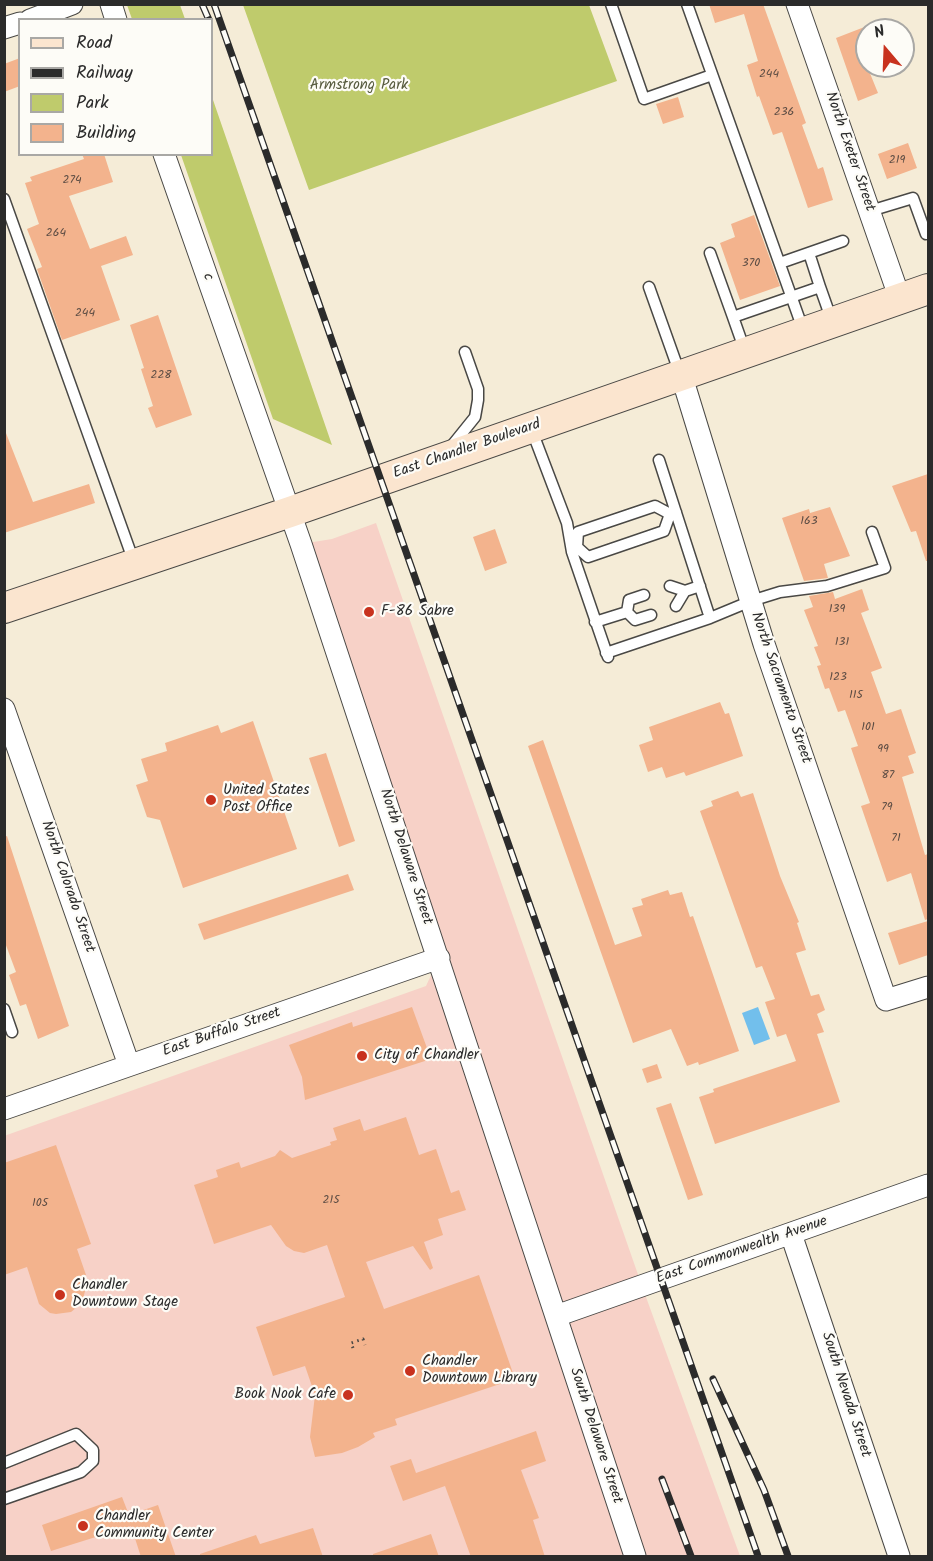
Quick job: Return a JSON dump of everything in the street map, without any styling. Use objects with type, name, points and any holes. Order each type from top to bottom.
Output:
[{"type":"main road","name":"East Chandler Boulevard","points":[[4,608],[290,512],[832,322],[920,296]]},
{"type":"street","points":[[35,18],[72,4]]},
{"type":"street","name":"North Exeter Street","points":[[796,4],[870,211],[920,296]]},
{"type":"street","name":"c","points":[[165,156],[250,399]]},
{"type":"street","name":"North Sacramento Street","points":[[681,374],[751,601],[886,1000],[928,987]]},
{"type":"street","name":"North Delaware Street","points":[[250,399],[440,958],[556,1316]]},
{"type":"street","name":"North Colorado Street","points":[[4,709],[129,1065]]},
{"type":"street","name":"East Buffalo Street","points":[[4,1109],[440,958]]},
{"type":"street","name":"East Commonwealth Avenue","points":[[556,1316],[928,1185]]},
{"type":"street","name":"South Nevada Street","points":[[791,1234],[899,1557]]},
{"type":"street","name":"South Delaware Street","points":[[556,1316],[635,1557]]},
{"type":"lane","points":[[611,4],[644,99],[712,75]]},
{"type":"lane","points":[[687,4],[804,332]]},
{"type":"lane","points":[[870,211],[914,198],[926,234]]},
{"type":"lane","points":[[4,199],[135,565]]},
{"type":"lane","points":[[780,263],[843,241]]},
{"type":"lane","points":[[710,252],[746,352]]},
{"type":"lane","points":[[809,253],[832,322]]},
{"type":"lane","points":[[733,317],[820,286]]},
{"type":"lane","points":[[649,287],[681,374]]},
{"type":"lane","points":[[440,459],[475,417],[478,388],[465,352]]},
{"type":"lane","points":[[531,428],[567,524],[607,656],[751,601],[780,592],[827,586],[885,568],[872,532]]},
{"type":"lane","points":[[659,460],[673,513],[710,618]]},
{"type":"lane","points":[[574,551],[578,532],[655,506],[673,513]]},
{"type":"lane","points":[[574,551],[588,557],[664,531],[673,513]]},
{"type":"lane","points":[[670,586],[684,591],[700,586]]},
{"type":"lane","points":[[676,606],[684,591]]},
{"type":"lane","points":[[627,612],[629,600],[644,594]]},
{"type":"lane","points":[[596,622],[627,612]]},
{"type":"lane","points":[[627,612],[635,620],[651,615]]},
{"type":"lane","points":[[4,1009],[12,1032]]},
{"type":"lane","points":[[4,1463],[76,1434],[93,1450],[93,1461],[81,1472],[4,1499]]},
{"type":"path","points":[[353,1348],[351,1343],[363,1339],[365,1345]]},
{"type":"shaded area","points":[[376,523],[642,1286],[740,1556],[5,1556],[4,1136],[426,986],[439,958],[301,544],[332,539]]},
{"type":"green space","points":[[127,5],[180,5],[185,18],[132,18]]},
{"type":"green space","name":"Armstrong Park","points":[[243,5],[589,5],[617,81],[309,190]]},
{"type":"green space","points":[[213,100],[332,445],[273,419],[181,156],[213,156]]},
{"type":"water","points":[[758,1007],[770,1039],[754,1045],[742,1013]]},
{"type":"building","points":[[709,4],[763,4],[806,123],[802,125],[818,169],[823,167],[833,200],[808,208],[782,132],[773,135],[759,96],[757,97],[747,65],[758,61],[744,14],[715,23]]},
{"type":"building","points":[[855,31],[855,78],[872,78],[878,93],[858,101],[836,38]]},
{"type":"building","points":[[18,59],[18,87],[4,92],[4,64]]},
{"type":"building","points":[[678,97],[684,117],[663,124],[656,104]]},
{"type":"building","points":[[908,143],[917,168],[887,179],[878,154]]},
{"type":"building","points":[[83,156],[105,156],[113,182],[69,196],[90,249],[126,236],[133,255],[101,266],[120,320],[62,340],[37,269],[42,267],[27,229],[39,224],[25,183],[32,181],[30,177],[84,159]]},
{"type":"building","points":[[754,215],[780,286],[740,300],[720,243],[735,237],[731,224]]},
{"type":"building","points":[[158,315],[192,415],[156,428],[148,408],[153,406],[141,369],[144,368],[130,325]]},
{"type":"building","points":[[4,428],[33,502],[89,484],[95,503],[4,533]]},
{"type":"building","points":[[928,474],[928,561],[926,561],[916,531],[911,532],[892,486]]},
{"type":"building","points":[[830,507],[850,556],[824,564],[828,578],[804,581],[782,518],[809,509],[810,513]]},
{"type":"building","points":[[495,529],[507,563],[485,571],[473,537]]},
{"type":"building","points":[[862,589],[869,610],[861,613],[882,668],[871,672],[886,714],[901,709],[916,753],[908,756],[914,773],[902,777],[925,855],[928,854],[928,919],[925,920],[911,873],[887,882],[861,806],[870,803],[851,748],[858,746],[845,710],[838,712],[829,688],[825,689],[817,666],[821,665],[814,647],[818,646],[804,610],[813,607],[809,596],[833,592],[835,599]]},
{"type":"building","points":[[720,702],[725,714],[729,713],[743,756],[686,776],[684,772],[666,778],[662,767],[648,772],[639,745],[653,740],[649,727]]},
{"type":"building","points":[[253,721],[297,849],[183,888],[160,820],[147,817],[136,785],[148,781],[141,759],[167,751],[165,743],[218,725],[221,733]]},
{"type":"building","points":[[543,740],[615,945],[642,936],[632,908],[643,905],[641,899],[668,890],[670,895],[682,892],[690,917],[693,916],[739,1051],[699,1065],[698,1062],[687,1066],[671,1029],[633,1043],[528,746]]},
{"type":"building","points":[[326,753],[355,841],[339,847],[309,758]]},
{"type":"building","points":[[738,791],[741,797],[753,793],[780,876],[799,922],[797,923],[806,950],[796,953],[811,996],[819,994],[825,1010],[817,1014],[824,1032],[817,1034],[840,1102],[715,1144],[699,1097],[714,1092],[713,1089],[796,1061],[786,1034],[777,1037],[765,1002],[775,999],[762,966],[756,968],[700,811],[713,806],[711,801]]},
{"type":"building","points":[[7,836],[69,1026],[38,1039],[26,1004],[20,1006],[9,975],[16,972],[4,940],[4,837]]},
{"type":"building","points":[[348,874],[354,890],[204,940],[198,924]]},
{"type":"building","points":[[928,921],[928,955],[899,965],[888,933]]},
{"type":"building","name":"City of Chandler","points":[[412,1007],[431,1059],[305,1100],[302,1077],[289,1045],[352,1022],[353,1027]]},
{"type":"building","points":[[657,1064],[662,1078],[647,1083],[642,1069]]},
{"type":"building","points":[[671,1103],[703,1195],[688,1200],[656,1108]]},
{"type":"building","points":[[406,1117],[419,1155],[436,1149],[451,1193],[459,1190],[466,1210],[438,1219],[443,1235],[424,1242],[433,1268],[430,1270],[413,1246],[366,1262],[384,1309],[479,1275],[515,1379],[395,1419],[397,1425],[373,1433],[375,1437],[358,1447],[342,1453],[315,1457],[310,1437],[315,1395],[305,1366],[273,1376],[256,1327],[345,1297],[327,1245],[304,1253],[294,1251],[286,1246],[271,1225],[214,1244],[194,1185],[218,1177],[216,1170],[239,1162],[241,1168],[275,1156],[280,1150],[292,1158],[331,1145],[330,1142],[337,1140],[333,1128],[360,1119],[364,1131]]},
{"type":"building","points":[[56,1145],[91,1244],[77,1249],[86,1275],[82,1276],[86,1287],[82,1303],[71,1312],[56,1314],[50,1313],[39,1304],[27,1267],[4,1275],[4,1163]]},
{"type":"building","points":[[536,1431],[546,1461],[521,1470],[539,1518],[533,1520],[545,1557],[471,1557],[445,1486],[403,1501],[390,1466],[411,1459],[416,1473]]},
{"type":"building","points":[[122,1497],[129,1515],[158,1505],[176,1557],[141,1557],[131,1526],[51,1551],[42,1525]]},
{"type":"building","points":[[313,1528],[323,1557],[200,1557],[200,1554],[256,1535],[260,1544]]},
{"type":"building","points":[[431,1534],[439,1557],[373,1557],[373,1554]]},
{"type":"railway","points":[[202,4],[208,18]]},
{"type":"railway","points":[[214,4],[758,1556]]},
{"type":"railway","points":[[713,1379],[764,1490],[788,1556]]},
{"type":"railway","points":[[662,1479],[691,1556]]},
{"type":"place","name":"F-86 Sabre","points":[[369,612]]},
{"type":"place","name":"United States Post Office","points":[[211,800]]},
{"type":"place","name":"City of Chandler","points":[[362,1056]]},
{"type":"place","name":"Chandler Downtown Stage","points":[[60,1295]]},
{"type":"place","name":"Chandler Downtown Library","points":[[410,1371]]},
{"type":"place","name":"Book Nook Cafe","points":[[348,1395]]},
{"type":"place","name":"Chandler Community Center","points":[[83,1526]]}]
